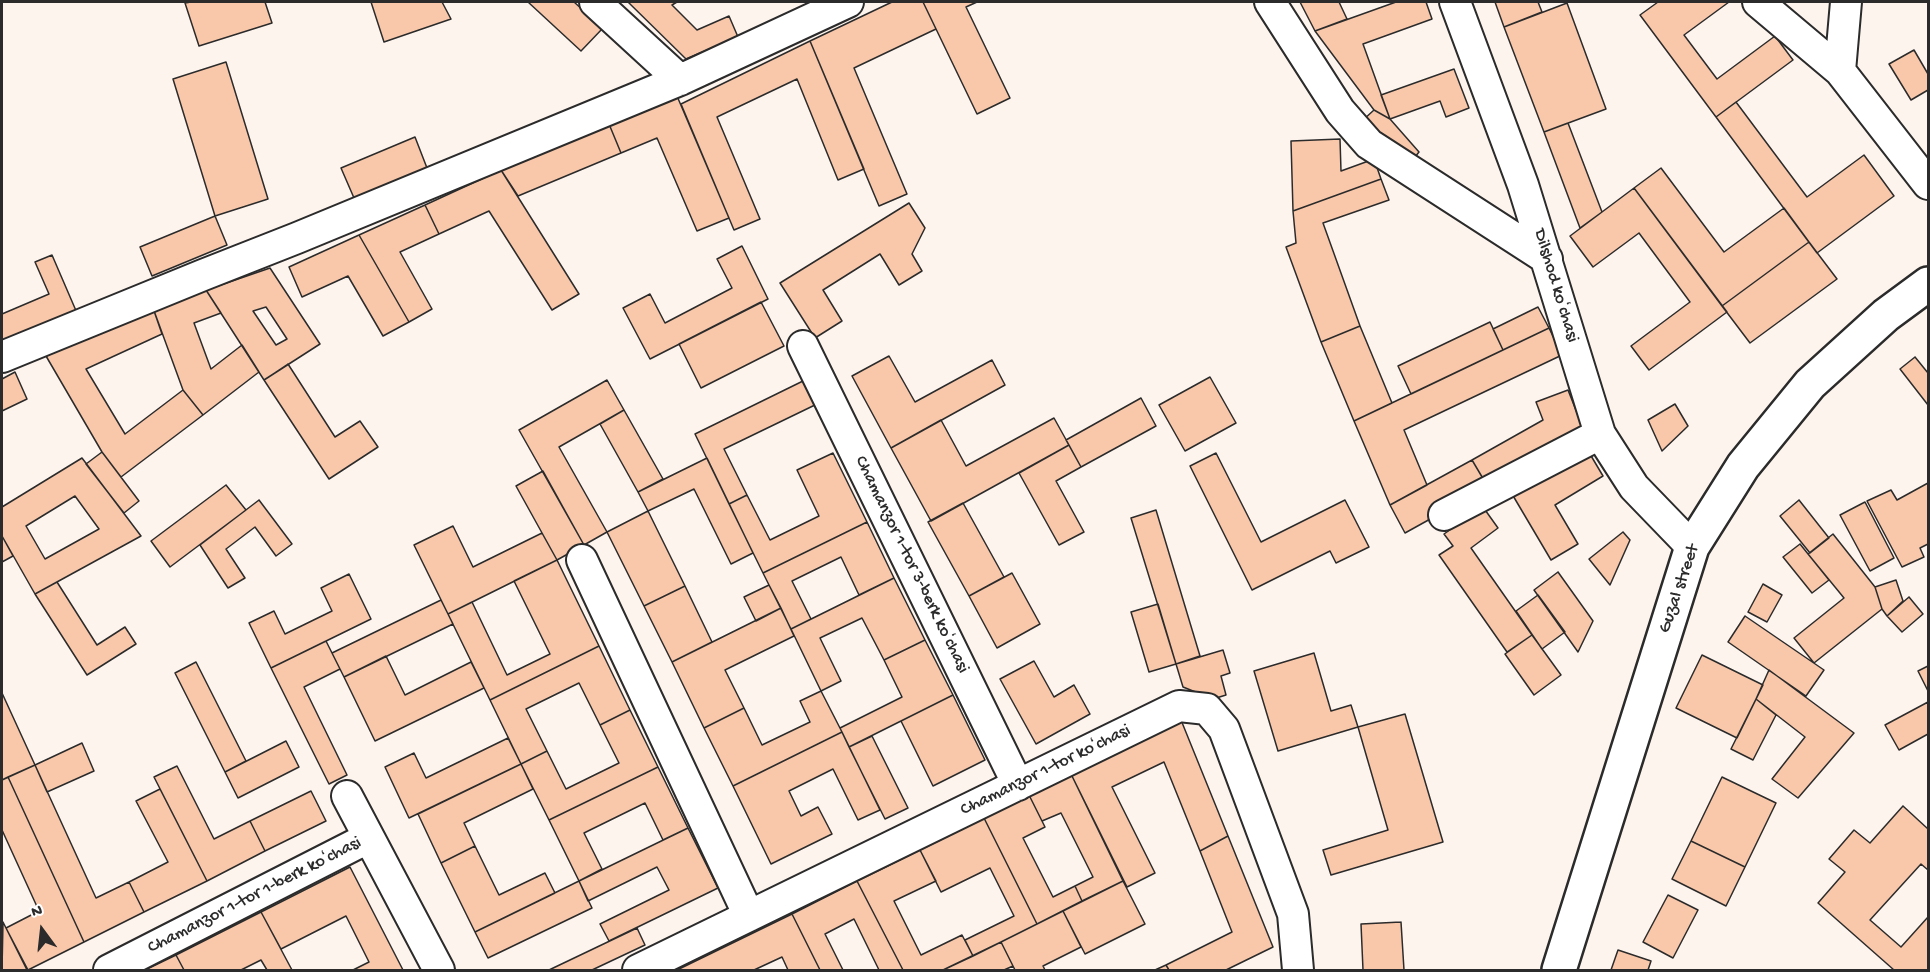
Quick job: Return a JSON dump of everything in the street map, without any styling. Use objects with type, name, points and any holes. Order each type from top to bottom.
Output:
[{"type":"street","points":[[595,2],[680,80]]},
{"type":"street","points":[[2,357],[680,80],[848,2]]},
{"type":"street","points":[[1270,2],[1340,111],[1369,144],[1547,259]]},
{"type":"street","name":"Dilshod koʻchasi","points":[[1455,2],[1524,185],[1600,434],[1634,487],[1692,547]]},
{"type":"street","points":[[1758,2],[1840,71],[1929,184]]},
{"type":"street","points":[[1840,71],[1846,2]]},
{"type":"street","name":"Guzal street","points":[[1559,970],[1692,547],[1743,466],[1810,384],[1886,315],[1929,284]]},
{"type":"street","name":"Chamanzor 1-tor 3-berk koʻchasi","points":[[803,346],[1018,785]]},
{"type":"street","points":[[1444,515],[1600,434]]},
{"type":"street","points":[[582,560],[749,916]]},
{"type":"street","name":"Chamanzor 1-tor koʻchasi","points":[[638,970],[1179,706],[1207,709],[1224,729],[1293,914],[1297,970]]},
{"type":"street","name":"Chamanzor 1-tor 1-berk koʻchasi","points":[[347,796],[439,970]]},
{"type":"street","name":"Chamanzor 1-tor 1-berk koʻchasi","points":[[109,970],[369,838]]},
{"type":"building","points":[[265,2],[272,23],[199,46],[185,3]]},
{"type":"building","points":[[371,2],[442,2],[451,19],[384,42]]},
{"type":"building","points":[[528,2],[574,2],[603,28],[581,51]]},
{"type":"building","points":[[628,2],[677,2],[672,5],[697,30],[729,16],[738,37],[686,59]]},
{"type":"building","points":[[892,2],[923,2],[936,29],[854,68],[907,194],[879,206],[810,41]]},
{"type":"building","points":[[923,2],[977,2],[966,7],[1010,98],[977,114]]},
{"type":"building","points":[[1300,2],[1339,2],[1347,19],[1315,31]]},
{"type":"building","points":[[1396,2],[1426,2],[1432,19],[1363,44],[1390,119],[1374,110],[1315,31]]},
{"type":"building","points":[[1495,2],[1538,2],[1542,12],[1504,27]]},
{"type":"building","points":[[1658,2],[1729,2],[1684,35],[1717,79],[1775,36],[1793,60],[1716,117],[1640,15]]},
{"type":"building","points":[[1567,3],[1606,109],[1544,132],[1504,27]]},
{"type":"building","points":[[810,41],[864,169],[838,180],[797,79],[717,117],[760,219],[734,230],[681,104]]},
{"type":"building","points":[[1914,50],[1928,74],[1928,90],[1911,100],[1889,64]]},
{"type":"building","points":[[226,62],[268,199],[215,216],[173,79]]},
{"type":"building","points":[[1454,69],[1469,108],[1446,117],[1440,101],[1390,119],[1381,95]]},
{"type":"building","points":[[677,96],[729,218],[697,231],[657,138],[621,153],[609,124]]},
{"type":"building","points":[[1736,102],[1807,197],[1864,155],[1894,196],[1817,253],[1716,117]]},
{"type":"building","points":[[1374,110],[1390,119],[1419,152],[1415,157],[1375,135],[1363,120]]},
{"type":"building","points":[[1568,123],[1602,212],[1580,228],[1544,132]]},
{"type":"building","points":[[609,124],[621,153],[518,196],[501,170]]},
{"type":"building","points":[[415,137],[427,168],[354,198],[341,168]]},
{"type":"building","points":[[1340,139],[1341,171],[1374,159],[1381,179],[1293,211],[1291,141]]},
{"type":"building","points":[[1661,168],[1724,252],[1784,208],[1809,242],[1722,306],[1634,188]]},
{"type":"building","points":[[501,170],[579,294],[552,310],[489,211],[439,234],[425,205]]},
{"type":"building","points":[[1381,179],[1389,200],[1323,223],[1360,326],[1321,342],[1286,247],[1296,243],[1293,211]]},
{"type":"building","points":[[1634,188],[1727,312],[1649,370],[1631,346],[1690,302],[1639,233],[1593,267],[1570,236]]},
{"type":"building","points":[[909,203],[925,228],[912,254],[922,271],[899,285],[880,254],[823,290],[842,321],[815,338],[780,283]]},
{"type":"building","points":[[425,205],[439,234],[400,252],[432,309],[409,322],[359,235]]},
{"type":"building","points":[[215,216],[227,245],[152,276],[140,247]]},
{"type":"building","points":[[359,235],[409,322],[383,336],[348,276],[302,297],[289,267]]},
{"type":"building","points":[[1809,242],[1837,279],[1750,343],[1722,306]]},
{"type":"building","points":[[742,246],[768,299],[650,359],[623,308],[650,294],[665,323],[732,288],[717,259]]},
{"type":"building","points":[[52,255],[77,313],[2,345],[2,314],[49,294],[35,262]]},
{"type":"building","points":[[270,268],[320,344],[264,380],[206,290]],"holes":[[[266,307],[287,339],[276,345],[253,311]]]},
{"type":"building","points":[[206,290],[221,313],[194,323],[211,369],[242,345],[259,372],[203,415],[183,390],[153,308]]},
{"type":"building","points":[[761,302],[784,346],[701,388],[679,344]]},
{"type":"building","points":[[1538,307],[1549,328],[1503,350],[1493,329]]},
{"type":"building","points":[[153,308],[162,334],[86,369],[125,434],[183,390],[203,415],[121,477],[102,452],[46,356]]},
{"type":"building","points":[[1490,322],[1503,350],[1411,394],[1398,366]]},
{"type":"building","points":[[1360,326],[1392,403],[1354,421],[1321,342]]},
{"type":"building","points":[[1549,328],[1562,355],[1404,430],[1427,485],[1390,505],[1354,421]]},
{"type":"building","points":[[889,356],[915,402],[992,360],[1005,385],[891,448],[852,376]]},
{"type":"building","points":[[1915,357],[1928,373],[1928,405],[1900,369]]},
{"type":"building","points":[[288,364],[335,437],[360,421],[378,447],[329,479],[264,380]]},
{"type":"building","points":[[15,372],[27,399],[2,411],[2,379]]},
{"type":"building","points":[[1210,377],[1236,423],[1185,451],[1159,405]]},
{"type":"building","points":[[607,380],[624,410],[559,447],[607,532],[584,545],[519,430]]},
{"type":"building","points":[[805,380],[817,404],[724,449],[747,495],[729,504],[695,434]]},
{"type":"building","points":[[1568,390],[1585,433],[1488,487],[1472,460],[1543,420],[1536,402]]},
{"type":"building","points":[[1141,398],[1156,426],[1081,467],[1066,440]]},
{"type":"building","points":[[1675,404],[1688,426],[1662,451],[1648,420]]},
{"type":"building","points":[[624,410],[663,479],[638,492],[600,424]]},
{"type":"building","points":[[1054,418],[1069,445],[931,521],[891,448],[941,420],[966,466]]},
{"type":"building","points":[[1069,445],[1081,467],[1056,481],[1084,532],[1059,545],[1019,473]]},
{"type":"building","points":[[1587,449],[1603,476],[1555,505],[1578,544],[1551,560],[1512,494]]},
{"type":"building","points":[[102,452],[139,501],[124,513],[86,464]]},
{"type":"building","points":[[833,453],[867,522],[763,573],[729,504],[747,495],[770,540],[819,516],[797,470]]},
{"type":"building","points":[[1216,453],[1261,542],[1345,500],[1369,547],[1336,563],[1330,551],[1252,590],[1190,466]]},
{"type":"building","points":[[82,458],[141,536],[35,594],[2,536],[2,507]],"holes":[[[75,496],[99,529],[45,559],[26,526]]]},
{"type":"building","points":[[707,458],[753,553],[731,564],[694,489],[648,511],[638,492]]},
{"type":"building","points":[[1472,460],[1488,487],[1405,533],[1390,505]]},
{"type":"building","points":[[543,471],[584,545],[557,560],[516,486]]},
{"type":"building","points":[[1928,483],[1928,544],[1920,548],[1924,557],[1902,567],[1867,501],[1891,490],[1897,500]]},
{"type":"building","points":[[226,485],[246,510],[170,567],[151,541]]},
{"type":"building","points":[[259,500],[292,544],[276,556],[255,527],[226,549],[245,578],[228,588],[200,545]]},
{"type":"building","points":[[1799,500],[1829,538],[1810,553],[1780,516]]},
{"type":"building","points":[[1865,502],[1894,558],[1870,571],[1840,515]]},
{"type":"building","points":[[963,503],[1004,577],[969,596],[928,522]]},
{"type":"building","points":[[1483,507],[1498,528],[1471,548],[1532,635],[1507,652],[1439,555],[1453,546],[1444,534]]},
{"type":"building","points":[[1156,510],[1200,656],[1176,664],[1131,518]]},
{"type":"building","points":[[648,511],[685,586],[644,606],[607,532]]},
{"type":"building","points":[[867,522],[894,578],[859,595],[841,557],[792,581],[811,619],[791,629],[763,573]]},
{"type":"building","points":[[453,526],[473,567],[542,533],[557,560],[448,614],[414,545]]},
{"type":"building","points":[[1623,532],[1630,540],[1610,585],[1589,559]]},
{"type":"building","points":[[1833,534],[1875,587],[1882,609],[1814,663],[1794,638],[1844,598],[1808,554]]},
{"type":"building","points":[[2,536],[13,556],[2,562]]},
{"type":"building","points":[[1800,544],[1829,580],[1812,593],[1783,557]]},
{"type":"building","points":[[557,560],[599,646],[490,700],[448,614],[472,602],[507,675],[550,654],[514,581]]},
{"type":"building","points":[[1558,572],[1593,621],[1578,652],[1534,590]]},
{"type":"building","points":[[1012,573],[1040,624],[997,648],[969,596]]},
{"type":"building","points":[[349,574],[371,619],[271,668],[249,623],[274,611],[285,634],[332,611],[321,588]]},
{"type":"building","points":[[894,578],[925,640],[884,660],[862,618],[820,638],[841,681],[821,691],[791,629]]},
{"type":"building","points":[[1896,580],[1903,601],[1887,616],[1882,609],[1875,587]]},
{"type":"building","points":[[57,582],[97,645],[125,627],[136,644],[87,675],[35,594]]},
{"type":"building","points":[[1763,584],[1782,595],[1767,622],[1748,612]]},
{"type":"building","points":[[769,585],[781,608],[756,621],[744,597]]},
{"type":"building","points":[[685,586],[712,642],[672,662],[644,606]]},
{"type":"building","points":[[1538,595],[1565,632],[1542,649],[1516,611]]},
{"type":"building","points":[[1909,597],[1923,614],[1902,632],[1887,616]]},
{"type":"building","points":[[441,600],[453,624],[344,677],[332,653]]},
{"type":"building","points":[[1158,604],[1176,664],[1149,672],[1131,612]]},
{"type":"building","points":[[781,608],[794,636],[725,670],[744,708],[704,728],[672,662]]},
{"type":"building","points":[[1745,616],[1824,670],[1806,696],[1728,642]]},
{"type":"building","points":[[1532,635],[1561,675],[1534,695],[1505,654]]},
{"type":"building","points":[[925,640],[953,695],[849,747],[840,728],[902,697],[884,660]]},
{"type":"building","points":[[326,641],[340,669],[304,687],[347,775],[329,784],[271,668]]},
{"type":"building","points":[[599,646],[630,710],[600,725],[579,683],[526,709],[547,751],[521,764],[490,700]]},
{"type":"building","points":[[1223,650],[1230,673],[1221,676],[1226,695],[1213,699],[1183,687],[1176,664]]},
{"type":"building","points":[[1314,653],[1331,711],[1351,705],[1358,727],[1278,751],[1254,671]]},
{"type":"building","points":[[1702,655],[1763,685],[1737,738],[1676,708]]},
{"type":"building","points":[[386,656],[405,695],[471,662],[484,688],[375,741],[344,677]]},
{"type":"building","points":[[1034,661],[1054,697],[1074,685],[1090,714],[1036,744],[1000,679]]},
{"type":"building","points":[[196,662],[246,761],[225,772],[175,673]]},
{"type":"building","points":[[1928,666],[1928,691],[1918,671]]},
{"type":"building","points":[[1769,670],[1854,733],[1798,798],[1772,779],[1805,737],[1756,699]]},
{"type":"building","points":[[821,691],[842,732],[733,786],[704,728],[744,708],[762,745],[810,722],[800,701]]},
{"type":"building","points":[[2,693],[35,765],[2,780]]},
{"type":"building","points":[[953,695],[985,760],[933,786],[901,721]]},
{"type":"building","points":[[1756,699],[1776,715],[1753,760],[1731,749]]},
{"type":"building","points":[[1928,702],[1928,734],[1899,750],[1885,725]]},
{"type":"building","points":[[630,710],[658,767],[549,820],[521,764],[547,751],[566,789],[619,763],[600,725]]},
{"type":"building","points":[[1405,714],[1443,842],[1331,875],[1323,850],[1388,830],[1358,727]]},
{"type":"building","points":[[1181,720],[1228,836],[1200,851],[1164,762],[1112,787],[1155,873],[1127,887],[1071,774]]},
{"type":"building","points":[[842,732],[880,810],[858,820],[833,769],[789,791],[801,816],[818,807],[832,834],[771,864],[733,786]]},
{"type":"building","points":[[872,736],[908,808],[885,819],[849,747]]},
{"type":"building","points":[[508,738],[521,764],[409,818],[385,767],[414,753],[426,778]]},
{"type":"building","points":[[286,741],[299,767],[238,798],[225,772]]},
{"type":"building","points":[[82,743],[94,771],[47,792],[35,765]]},
{"type":"building","points":[[521,764],[533,789],[464,823],[475,846],[441,863],[418,814]]},
{"type":"building","points":[[35,765],[96,898],[129,882],[144,912],[84,942],[8,777]]},
{"type":"building","points":[[177,766],[214,839],[250,821],[265,851],[207,881],[154,777]]},
{"type":"building","points":[[658,767],[688,828],[663,840],[645,803],[584,833],[602,869],[579,881],[549,820]]},
{"type":"building","points":[[1071,774],[1123,881],[1082,901],[1075,886],[1093,877],[1061,813],[1042,821],[1029,795]]},
{"type":"building","points":[[8,777],[84,942],[28,970],[6,928],[39,911],[2,830],[2,780]]},
{"type":"building","points":[[1722,777],[1776,803],[1745,867],[1691,841]]},
{"type":"building","points":[[160,789],[207,881],[144,912],[129,882],[168,862],[136,801]]},
{"type":"building","points":[[311,791],[326,821],[265,851],[250,821]]},
{"type":"building","points":[[1029,795],[1045,827],[1023,838],[1053,897],[1075,886],[1082,901],[1037,924],[984,818]]},
{"type":"building","points":[[1903,806],[1928,829],[1928,870],[1921,864],[1870,920],[1901,947],[1928,917],[1928,970],[1894,970],[1818,903],[1845,872],[1829,859],[1854,830],[1870,843]]},
{"type":"building","points":[[984,818],[1037,924],[973,956],[965,940],[1014,916],[990,868],[941,892],[920,850]]},
{"type":"building","points":[[688,828],[718,888],[609,941],[600,924],[669,890],[657,867],[588,901],[579,881]]},
{"type":"building","points":[[1228,836],[1273,947],[1226,970],[1169,970],[1166,965],[1232,932],[1200,851]]},
{"type":"building","points":[[1691,841],[1745,867],[1726,906],[1672,879]]},
{"type":"building","points":[[475,846],[499,895],[545,873],[555,893],[475,932],[441,863]]},
{"type":"building","points":[[920,850],[936,881],[894,901],[921,955],[962,935],[973,956],[943,970],[903,970],[857,881]]},
{"type":"building","points":[[350,867],[403,970],[353,970],[369,962],[346,916],[281,949],[261,912]]},
{"type":"building","points":[[579,881],[592,908],[488,958],[475,932]]},
{"type":"building","points":[[857,881],[903,970],[879,970],[854,919],[825,934],[843,970],[820,970],[792,914]]},
{"type":"building","points":[[1123,881],[1145,924],[1085,954],[1063,911]]},
{"type":"building","points":[[1668,895],[1698,910],[1673,958],[1643,942]]},
{"type":"building","points":[[1063,911],[1081,947],[1043,966],[1045,970],[1015,970],[1001,942]]},
{"type":"building","points":[[261,912],[292,970],[267,970],[261,960],[241,970],[184,970],[176,955]]},
{"type":"building","points":[[792,914],[820,970],[788,970],[782,957],[754,970],[677,970]]},
{"type":"building","points":[[3,922],[27,970],[2,970]]},
{"type":"building","points":[[1401,922],[1404,970],[1363,970],[1361,924]]},
{"type":"building","points":[[637,928],[645,945],[592,970],[549,970]]},
{"type":"building","points":[[1001,942],[1013,966],[1004,970],[943,970]]},
{"type":"building","points":[[1618,950],[1651,961],[1648,970],[1611,970]]},
{"type":"building","points":[[176,955],[184,970],[145,970]]},
{"type":"building","points":[[1166,965],[1169,970],[1155,970]]}]
